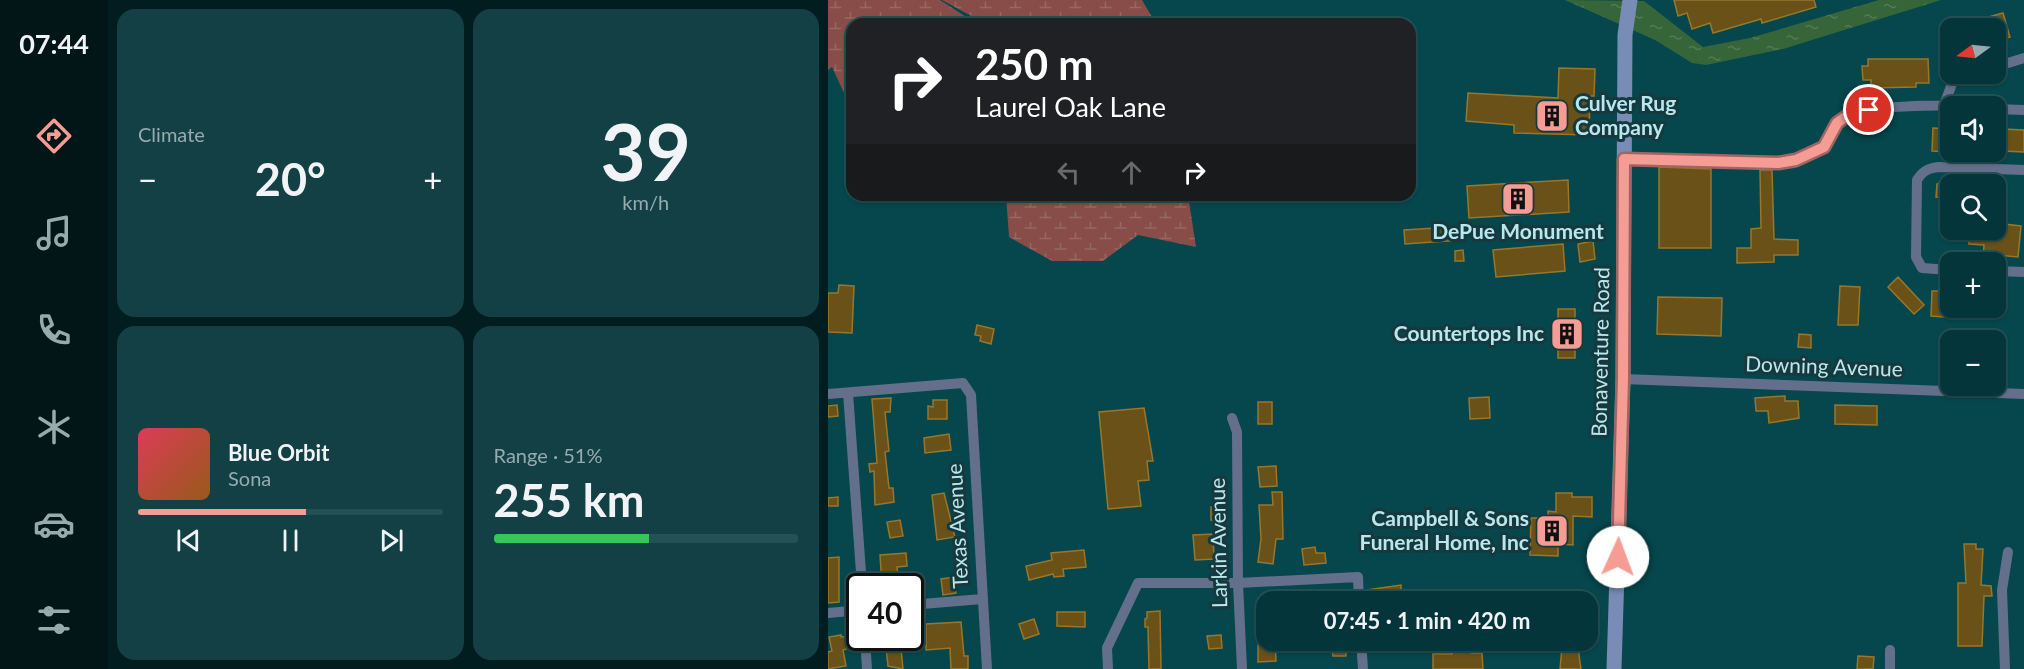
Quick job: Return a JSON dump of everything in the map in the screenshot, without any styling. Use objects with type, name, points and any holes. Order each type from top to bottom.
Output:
[{"type":"street","name":"Bonaventure Road","points":[[1614,669],[1623,379],[1625,35],[1630,0]]},
{"type":"street","points":[[2006,64],[2024,58]]},
{"type":"street","points":[[1624,159],[1778,163],[1796,160],[1824,147],[1837,123],[1851,113],[1887,107],[1940,105]]},
{"type":"street","points":[[2006,109],[2024,110]]},
{"type":"street","points":[[1940,269],[1922,268],[1916,257],[1917,180],[1922,173],[1929,168],[1939,166],[2024,170]]},
{"type":"street","points":[[2006,271],[2024,272]]},
{"type":"street","name":"Downing Avenue","points":[[1623,379],[2024,394]]},
{"type":"street","name":"Texas Avenue","points":[[848,393],[963,383],[971,395],[987,669]]},
{"type":"street","points":[[828,394],[848,393],[861,573]]},
{"type":"street","name":"Larkin Avenue","points":[[1232,418],[1237,432],[1238,584],[1242,669]]},
{"type":"street","points":[[2005,669],[2002,590],[2008,552]]},
{"type":"street","points":[[1108,669],[1107,648],[1138,583],[1238,584],[1358,577],[1359,591]]},
{"type":"street","points":[[924,604],[982,599]]},
{"type":"street","points":[[828,613],[846,611]]},
{"type":"street","points":[[1890,650],[1890,669]]},
{"type":"street","points":[[866,651],[867,669]]},
{"type":"street","points":[[1362,651],[1363,669]]},
{"type":"green space","points":[[828,0],[940,0],[968,18],[846,18],[846,97],[832,67],[828,70]]},
{"type":"green space","points":[[942,0],[1142,0],[1152,18],[975,18]]},
{"type":"green space","points":[[1006,201],[1189,201],[1196,247],[1138,235],[1103,261],[1052,261],[1009,237]]},
{"type":"water","points":[[1565,0],[1644,1],[1703,47],[1750,38],[1879,0],[1941,0],[1783,49],[1706,65],[1692,63],[1655,40]]},
{"type":"building","points":[[1674,0],[1814,0],[1816,7],[1762,23],[1761,19],[1713,33],[1710,23],[1692,29],[1687,13],[1678,16]]},
{"type":"building","points":[[2003,13],[2004,18],[1985,18]]},
{"type":"building","points":[[2006,23],[2010,37],[2006,38]]},
{"type":"building","points":[[1868,59],[1928,59],[1929,83],[1916,83],[1916,87],[1871,88],[1871,80],[1863,80],[1862,66],[1868,66]]},
{"type":"building","points":[[1559,68],[1595,69],[1594,96],[1590,96],[1589,135],[1514,133],[1514,125],[1466,121],[1468,93],[1558,98]]},
{"type":"building","points":[[1933,128],[1940,128],[1940,151],[1932,151]]},
{"type":"building","points":[[2006,129],[2024,130],[2024,152],[2006,151]]},
{"type":"building","points":[[1659,167],[1711,169],[1711,248],[1659,248]]},
{"type":"building","points":[[1760,170],[1772,170],[1774,239],[1798,240],[1798,255],[1774,255],[1774,262],[1737,263],[1737,248],[1751,248],[1751,229],[1761,228]]},
{"type":"building","name":"DePue Monument","points":[[1568,180],[1569,212],[1469,218],[1467,186]]},
{"type":"building","points":[[1940,182],[1940,197],[1936,197],[1937,184]]},
{"type":"building","points":[[2006,224],[2021,226],[2018,257],[2006,256],[2006,252],[1984,252],[1984,245],[1969,244],[1969,240],[2006,240]]},
{"type":"building","points":[[1451,227],[1451,232],[1461,231],[1461,240],[1405,244],[1404,230]]},
{"type":"building","points":[[1593,241],[1595,259],[1580,262],[1578,244]]},
{"type":"building","points":[[1563,244],[1565,271],[1496,277],[1493,250]]},
{"type":"building","points":[[1463,250],[1464,261],[1455,261],[1455,251]]},
{"type":"building","points":[[1898,277],[1924,305],[1914,314],[1888,287]]},
{"type":"building","points":[[839,285],[854,286],[852,333],[828,332],[828,293],[838,293]]},
{"type":"building","points":[[1840,286],[1860,287],[1858,325],[1838,325]]},
{"type":"building","points":[[1932,291],[1940,291],[1940,317],[1931,316]]},
{"type":"building","points":[[1658,297],[1722,298],[1721,336],[1657,334]]},
{"type":"building","name":"Countertops Inc","points":[[1558,309],[1575,309],[1575,358],[1558,358]]},
{"type":"building","points":[[977,325],[994,329],[991,344],[980,341],[981,336],[975,335]]},
{"type":"building","points":[[1799,334],[1811,335],[1811,348],[1798,347]]},
{"type":"building","points":[[1785,396],[1785,401],[1798,401],[1799,418],[1769,423],[1768,411],[1756,411],[1755,398]]},
{"type":"building","points":[[1489,397],[1490,418],[1470,419],[1469,398]]},
{"type":"building","points":[[891,398],[890,412],[885,412],[889,451],[885,452],[889,488],[893,488],[894,502],[875,505],[874,471],[870,472],[869,464],[877,463],[872,399]]},
{"type":"building","points":[[933,400],[947,400],[947,419],[928,419],[928,406],[933,407]]},
{"type":"building","points":[[1258,402],[1272,402],[1272,424],[1258,424]]},
{"type":"building","points":[[837,405],[838,416],[828,417],[828,406]]},
{"type":"building","points":[[1835,405],[1877,406],[1877,425],[1835,424]]},
{"type":"building","points":[[1144,408],[1153,461],[1147,461],[1149,480],[1138,481],[1141,506],[1108,509],[1099,412]]},
{"type":"building","points":[[949,434],[951,450],[925,453],[924,438]]},
{"type":"building","points":[[1276,466],[1277,486],[1260,487],[1258,467]]},
{"type":"building","points":[[1272,492],[1282,492],[1283,539],[1276,539],[1273,564],[1258,562],[1261,539],[1259,505],[1273,505]]},
{"type":"building","points":[[944,493],[955,537],[937,540],[932,495]]},
{"type":"building","name":"Campbell & Sons Funeral Home, Inc","points":[[1556,493],[1572,493],[1572,497],[1592,497],[1592,517],[1573,516],[1573,545],[1558,544],[1558,556],[1530,555],[1531,518],[1548,518],[1548,511],[1556,512]]},
{"type":"building","points":[[838,497],[838,506],[828,506],[828,498]]},
{"type":"building","points":[[1211,507],[1223,507],[1223,521],[1211,520]]},
{"type":"building","points":[[900,520],[903,536],[890,538],[887,522]]},
{"type":"building","points":[[1213,534],[1214,559],[1195,560],[1193,535]]},
{"type":"building","points":[[1964,544],[1976,544],[1976,549],[1983,549],[1981,585],[1991,586],[1992,596],[1984,596],[1982,646],[1958,646],[1958,583],[1966,583]]},
{"type":"building","points":[[1315,547],[1316,553],[1325,553],[1326,563],[1304,565],[1302,549]]},
{"type":"building","points":[[1084,550],[1086,567],[1063,569],[1064,576],[1054,577],[1053,574],[1029,580],[1026,566],[1052,560],[1051,553]]},
{"type":"building","points":[[906,553],[907,566],[897,567],[898,573],[881,573],[880,555]]},
{"type":"building","points":[[839,557],[839,602],[828,603],[828,558]]},
{"type":"building","points":[[954,577],[956,593],[943,595],[941,579]]},
{"type":"building","points":[[1401,585],[1401,591],[1367,590]]},
{"type":"building","points":[[1160,611],[1161,669],[1149,669],[1148,627],[1145,627],[1145,619],[1147,612]]},
{"type":"building","points":[[1057,612],[1085,612],[1085,627],[1057,626]]},
{"type":"building","points":[[1034,619],[1039,634],[1024,639],[1019,624]]},
{"type":"building","points":[[961,622],[964,656],[968,656],[968,669],[951,669],[950,648],[926,650],[926,624]]},
{"type":"building","points":[[1221,635],[1222,648],[1209,649],[1207,636]]},
{"type":"building","points":[[846,636],[846,649],[843,650],[846,666],[828,669],[828,652],[832,651],[829,637]]},
{"type":"building","points":[[886,651],[901,651],[903,669],[888,666]]},
{"type":"building","points":[[1258,651],[1276,651],[1276,661],[1258,662]]},
{"type":"building","points":[[1332,651],[1346,651],[1346,656],[1333,656]]},
{"type":"building","points":[[1452,651],[1482,653],[1483,669],[1433,669],[1433,654],[1452,654]]},
{"type":"building","points":[[1562,651],[1578,651],[1581,669],[1560,669]]},
{"type":"building","points":[[1858,656],[1874,657],[1873,669],[1857,669]]},
{"type":"place","name":"Culver Rug Company","points":[[1552,116]]},
{"type":"place","name":"DePue Monument","points":[[1518,199]]},
{"type":"place","name":"Countertops Inc","points":[[1567,334]]},
{"type":"place","name":"Campbell & Sons Funeral Home, Inc","points":[[1552,531]]},
{"type":"route","points":[[1618,557],[1623,379],[1624,159],[1778,163],[1796,160],[1824,147],[1837,123],[1851,113],[1869,110]]}]
